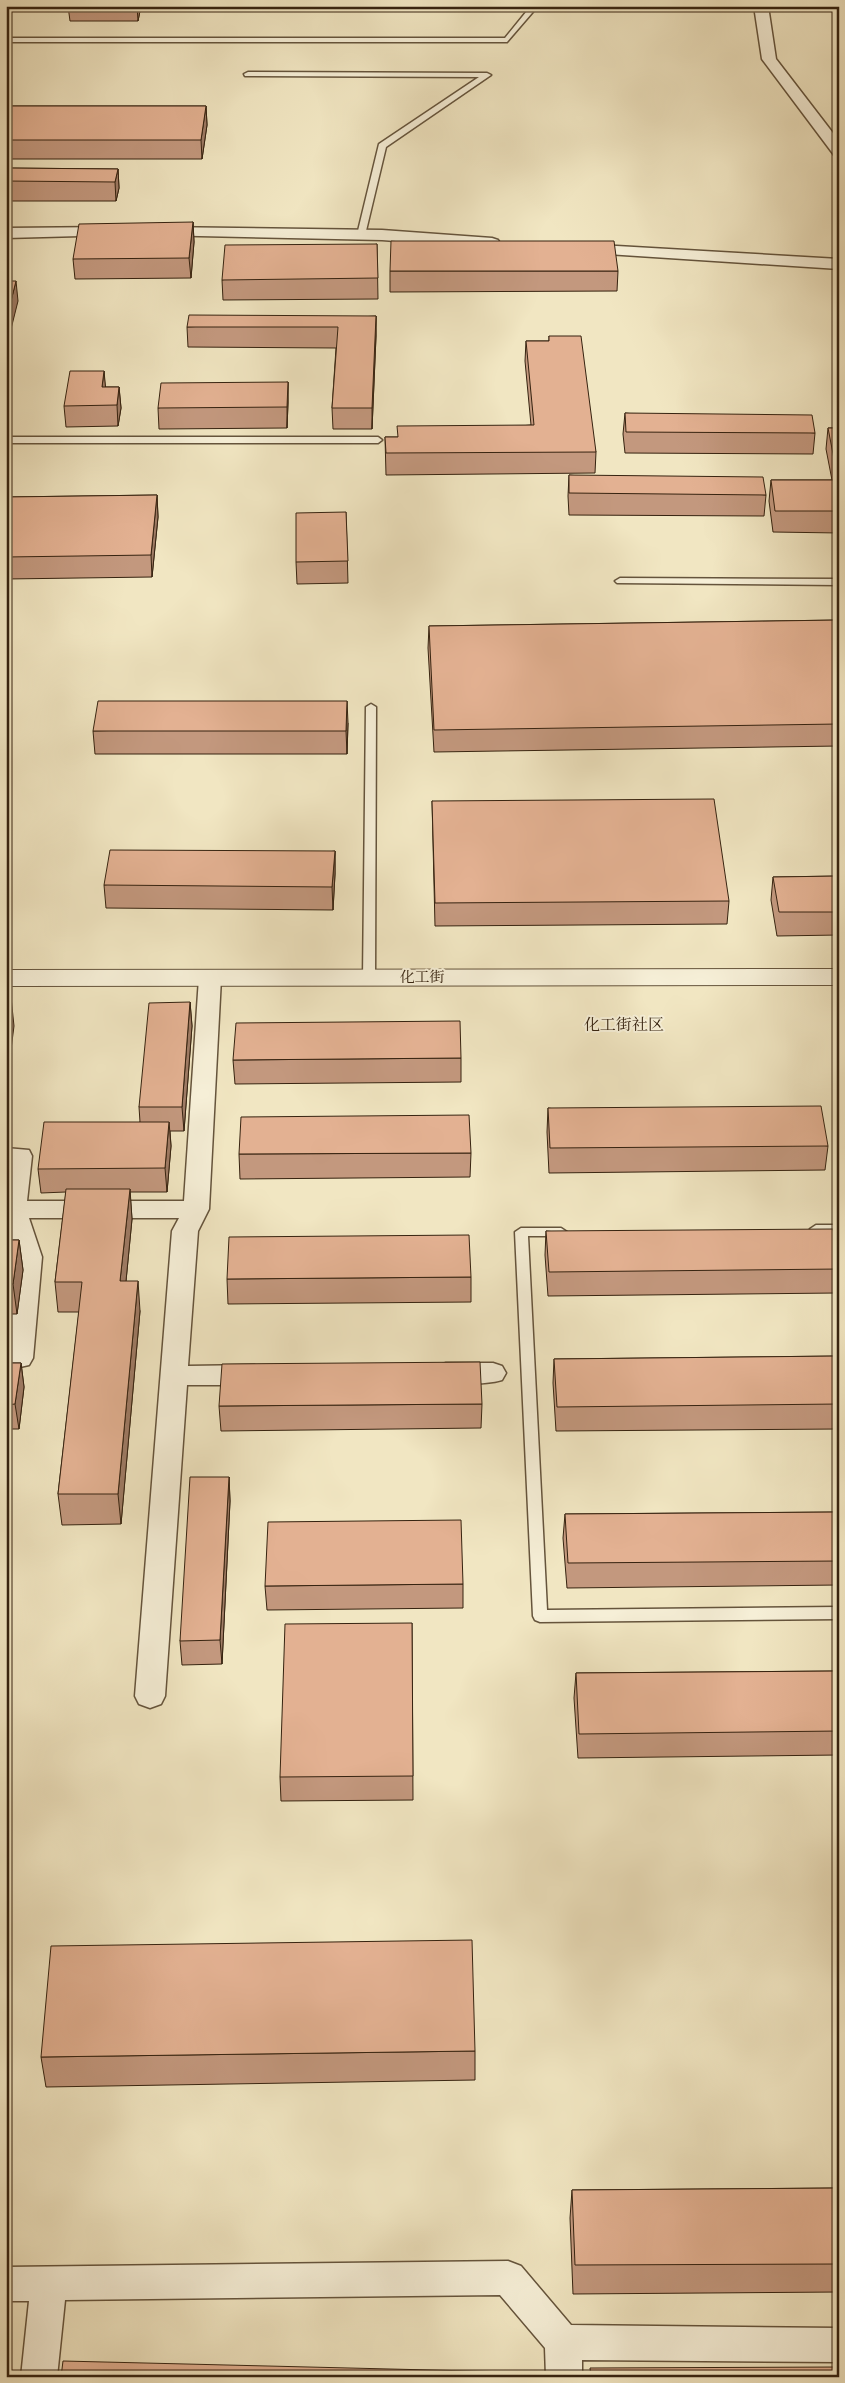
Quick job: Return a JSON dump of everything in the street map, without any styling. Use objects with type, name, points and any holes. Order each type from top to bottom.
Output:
[{"type":"street","points":[[761,6],[769,59],[839,152]]},
{"type":"street","points":[[6,232],[123,232]]},
{"type":"street","points":[[143,232],[362,234],[504,244]]},
{"type":"street","points":[[562,248],[839,264]]},
{"type":"street","name":"化工街","points":[[6,978],[839,977]]},
{"type":"street","points":[[150,1696],[185,1231],[196,1209],[210,978]]},
{"type":"street","points":[[6,1156],[20,1156],[14,1210],[18,1256],[20,1358]]},
{"type":"street","points":[[14,1210],[196,1209]]},
{"type":"street","points":[[423,1374],[493,1373]]},
{"type":"street","points":[[174,1376],[274,1375]]},
{"type":"street","points":[[6,2284],[508,2278],[563,2342],[564,2377]]},
{"type":"street","points":[[38,2377],[49,2284]]},
{"type":"street","points":[[563,2342],[839,2345]]},
{"type":"lane","points":[[6,40],[507,40],[535,6]]},
{"type":"lane","points":[[248,74],[487,75],[382,146],[362,234]]},
{"type":"lane","points":[[6,440],[378,440]]},
{"type":"lane","points":[[620,581],[839,582]]},
{"type":"lane","points":[[369,978],[371,707]]},
{"type":"lane","points":[[799,1229],[839,1228]]},
{"type":"lane","points":[[571,1232],[521,1232],[540,1616],[839,1613]]},
{"type":"building","points":[[6,106],[206,106],[201,140],[6,140]]},
{"type":"building","points":[[6,168],[118,169],[115,182],[6,181]]},
{"type":"building","points":[[193,222],[189,258],[73,259],[79,224]]},
{"type":"building","points":[[391,241],[614,241],[618,271],[390,271]]},
{"type":"building","points":[[377,244],[378,278],[222,280],[225,245]]},
{"type":"building","points":[[6,281],[16,281],[6,321]]},
{"type":"building","points":[[189,315],[376,316],[372,408],[332,408],[338,327],[187,327]]},
{"type":"building","points":[[549,336],[581,336],[596,452],[386,453],[385,437],[398,437],[397,426],[534,425],[526,341],[549,341]]},
{"type":"building","points":[[70,371],[104,371],[102,387],[119,387],[117,405],[64,406]]},
{"type":"building","points":[[288,382],[287,407],[158,408],[161,383]]},
{"type":"building","points":[[625,413],[812,415],[815,433],[626,432]]},
{"type":"building","points":[[828,428],[839,428],[839,459],[834,459]]},
{"type":"building","points":[[569,475],[763,477],[766,495],[569,493]]},
{"type":"building","points":[[771,480],[839,480],[839,511],[775,511]]},
{"type":"building","points":[[157,495],[151,555],[6,557],[6,497]]},
{"type":"building","points":[[346,512],[348,561],[296,562],[296,513]]},
{"type":"building","points":[[839,620],[839,724],[434,730],[429,626]]},
{"type":"building","points":[[98,701],[347,701],[346,731],[93,731]]},
{"type":"building","points":[[714,799],[729,901],[435,903],[432,801]]},
{"type":"building","points":[[110,850],[335,851],[332,887],[104,885]]},
{"type":"building","points":[[839,876],[839,912],[779,912],[773,877]]},
{"type":"building","points":[[6,997],[11,997],[6,1027]]},
{"type":"building","points":[[190,1002],[182,1107],[139,1107],[149,1003]]},
{"type":"building","points":[[460,1021],[461,1058],[233,1060],[236,1023]]},
{"type":"building","points":[[821,1106],[828,1146],[550,1148],[548,1108]]},
{"type":"building","points":[[469,1115],[471,1153],[239,1154],[241,1117]]},
{"type":"building","points":[[44,1122],[169,1122],[165,1168],[38,1169]]},
{"type":"building","points":[[66,1189],[130,1189],[120,1281],[138,1281],[118,1494],[58,1494],[82,1282],[55,1282]]},
{"type":"building","points":[[833,1229],[839,1269],[549,1272],[546,1231]]},
{"type":"building","points":[[469,1235],[471,1277],[227,1279],[229,1237]]},
{"type":"building","points":[[6,1240],[19,1240],[13,1284],[6,1284]]},
{"type":"building","points":[[839,1356],[839,1404],[557,1407],[554,1359]]},
{"type":"building","points":[[480,1362],[482,1404],[219,1406],[222,1364]]},
{"type":"building","points":[[6,1363],[21,1363],[15,1404],[6,1405]]},
{"type":"building","points":[[190,1477],[229,1477],[220,1640],[180,1641]]},
{"type":"building","points":[[839,1512],[839,1561],[568,1563],[565,1514]]},
{"type":"building","points":[[461,1520],[463,1584],[265,1586],[268,1522]]},
{"type":"building","points":[[412,1623],[413,1776],[280,1777],[285,1624]]},
{"type":"building","points":[[839,1671],[839,1731],[579,1734],[576,1673]]},
{"type":"building","points":[[472,1940],[475,2051],[41,2057],[51,1946]]},
{"type":"building","points":[[839,2188],[839,2264],[575,2265],[572,2190]]},
{"type":"building","points":[[63,2361],[512,2372],[512,2377],[61,2377]]},
{"type":"building","points":[[839,2367],[839,2377],[591,2377],[590,2368]]},
{"type":"district","name":"化工街社区","points":[[624,1026]]}]
